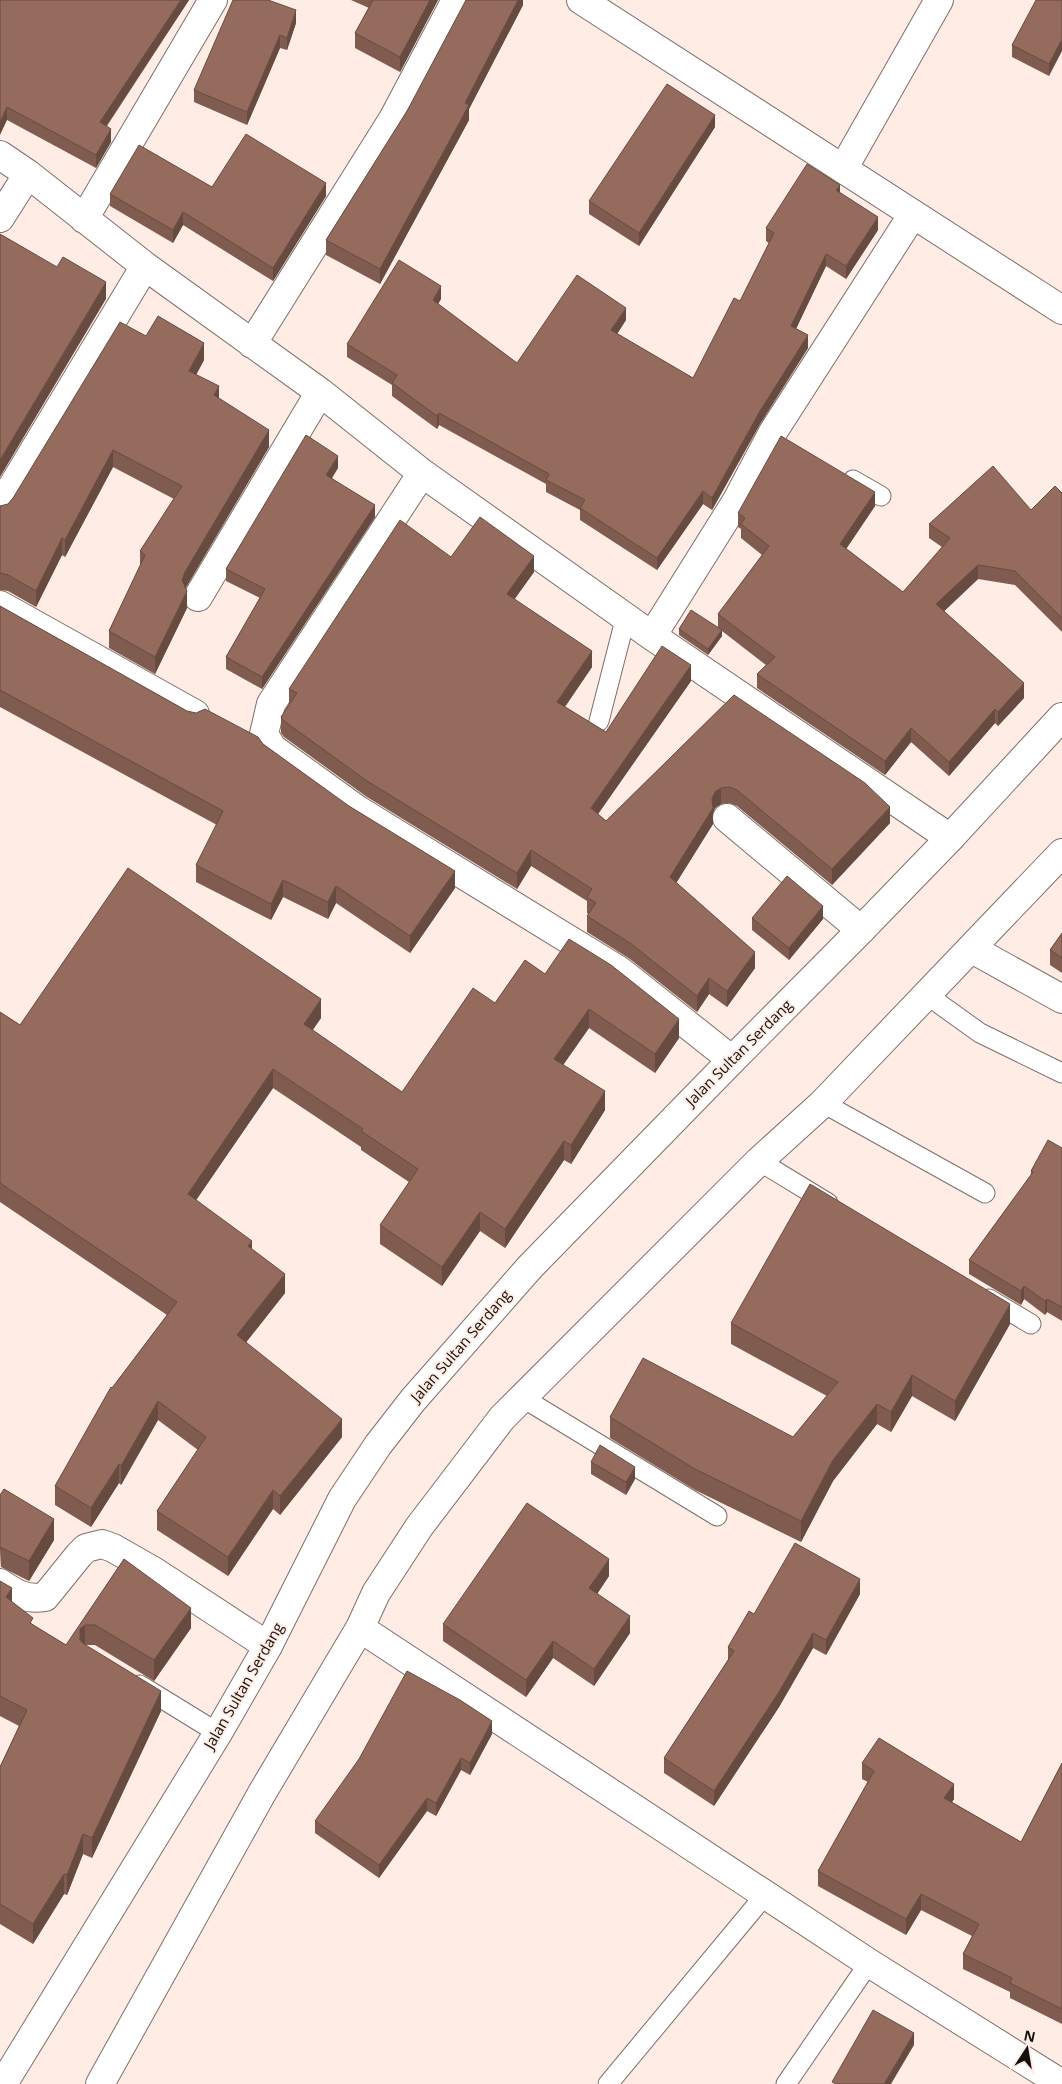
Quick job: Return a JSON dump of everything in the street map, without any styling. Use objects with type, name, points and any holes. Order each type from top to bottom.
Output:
[{"type":"main road","points":[[84,220],[213,0]]},
{"type":"main road","points":[[252,344],[393,119],[456,0]]},
{"type":"main road","points":[[581,0],[1062,310]]},
{"type":"main road","points":[[843,168],[939,0]]},
{"type":"main road","points":[[0,155],[28,174],[84,220],[145,266],[320,392],[422,473],[652,636],[950,838]]},
{"type":"main road","points":[[0,218],[28,174]]},
{"type":"main road","points":[[652,636],[736,502],[781,437],[914,214]]},
{"type":"main road","points":[[0,507],[145,266]]},
{"type":"main road","points":[[198,597],[320,392]]},
{"type":"main road","points":[[422,473],[271,704],[264,734],[272,748],[358,810],[620,971],[732,1060]]},
{"type":"main road","points":[[0,605],[195,714]]},
{"type":"main road","name":"Jalan Sultan Serdang","points":[[3,2084],[218,1733],[268,1646],[342,1499],[378,1445],[407,1408],[530,1267],[950,838],[1062,717]]},
{"type":"main road","points":[[727,818],[861,930]]},
{"type":"main road","points":[[100,2084],[257,1802],[360,1628],[376,1592],[418,1527],[502,1418],[759,1161],[823,1103],[1062,853]]},
{"type":"main road","points":[[972,949],[1062,1000]]},
{"type":"main road","points":[[0,1583],[18,1596],[32,1599],[45,1597],[86,1548],[102,1544],[113,1548],[155,1572],[268,1646]]},
{"type":"main road","points":[[360,1628],[869,1963],[1062,2084]]},
{"type":"lane","points":[[839,472],[881,496]]},
{"type":"lane","points":[[599,721],[626,616]]},
{"type":"lane","points":[[927,995],[980,1033],[1062,1073]]},
{"type":"lane","points":[[823,1103],[985,1193]]},
{"type":"lane","points":[[759,1161],[844,1212]]},
{"type":"lane","points":[[971,1288],[1031,1324]]},
{"type":"lane","points":[[523,1398],[717,1516]]},
{"type":"lane","points":[[124,1674],[218,1733]]},
{"type":"lane","points":[[608,2084],[765,1895]]},
{"type":"lane","points":[[786,2084],[869,1963]]},
{"type":"building","points":[[0,0],[181,0],[100,122],[111,129],[96,155],[7,107],[0,122]]},
{"type":"building","points":[[233,0],[268,0],[296,10],[287,38],[280,35],[247,112],[194,90]]},
{"type":"building","points":[[373,0],[430,0],[400,57],[355,33]]},
{"type":"building","points":[[466,0],[518,0],[465,103],[469,105],[380,269],[326,240],[407,111]]},
{"type":"building","points":[[1036,0],[1062,0],[1062,39],[1049,64],[1012,45]]},
{"type":"building","points":[[667,84],[715,115],[639,233],[589,201]]},
{"type":"building","points":[[246,134],[326,183],[273,268],[183,212],[173,230],[110,194],[139,145],[212,187]]},
{"type":"building","points":[[807,164],[840,185],[836,190],[878,217],[846,266],[826,254],[791,326],[808,335],[760,411],[712,498],[703,491],[657,558],[580,508],[585,500],[546,480],[549,474],[439,413],[437,416],[392,383],[397,375],[347,344],[399,260],[441,286],[433,300],[517,363],[577,275],[626,308],[611,330],[693,378],[734,298],[740,301],[774,233],[766,228]]},
{"type":"building","points":[[0,234],[57,267],[63,257],[106,282],[0,460]]},
{"type":"building","points":[[158,316],[204,343],[189,371],[219,386],[214,395],[269,430],[185,572],[182,580],[187,591],[155,657],[109,631],[145,555],[140,551],[182,486],[113,450],[65,540],[62,538],[36,591],[8,575],[0,573],[0,506],[8,504],[13,498],[120,322],[146,336]]},
{"type":"building","points":[[306,435],[338,456],[326,475],[375,505],[262,677],[226,657],[265,589],[226,569]]},
{"type":"building","points":[[781,436],[875,492],[840,544],[903,592],[950,538],[929,524],[993,466],[1031,510],[1055,486],[1062,493],[1062,618],[1015,571],[978,565],[936,604],[1024,683],[998,712],[995,709],[949,762],[911,728],[885,761],[757,674],[775,657],[718,614],[769,546],[741,524],[745,518],[738,513]]},
{"type":"building","points":[[480,517],[534,556],[507,594],[592,651],[557,702],[606,732],[662,646],[691,665],[591,808],[606,821],[734,695],[865,783],[890,807],[832,869],[737,790],[729,787],[721,788],[715,792],[712,799],[713,808],[670,877],[755,952],[727,991],[709,978],[697,996],[630,943],[587,916],[596,903],[587,897],[592,889],[531,850],[517,873],[367,781],[281,717],[297,693],[289,689],[400,520],[451,557]]},
{"type":"building","points":[[0,606],[187,711],[196,713],[205,709],[258,737],[263,744],[349,806],[455,871],[410,936],[336,886],[328,902],[283,880],[271,904],[196,865],[223,811],[0,690]]},
{"type":"building","points":[[691,610],[722,630],[708,649],[679,629]]},
{"type":"building","points":[[128,868],[321,999],[304,1024],[402,1092],[473,988],[495,1003],[525,960],[545,974],[569,939],[611,965],[679,1019],[655,1054],[589,1009],[554,1059],[605,1091],[571,1145],[564,1141],[505,1229],[480,1212],[442,1267],[380,1225],[418,1169],[361,1131],[363,1129],[273,1069],[188,1194],[252,1241],[248,1246],[285,1274],[237,1335],[342,1419],[280,1496],[273,1490],[228,1557],[157,1511],[206,1437],[158,1401],[121,1466],[119,1464],[91,1508],[55,1486],[111,1387],[177,1302],[0,1183],[0,1012],[20,1025]]},
{"type":"building","points":[[787,876],[823,906],[789,948],[752,918]]},
{"type":"building","points":[[1062,933],[1062,958],[1050,950]]},
{"type":"building","points":[[1048,1140],[1062,1148],[1062,1307],[1047,1299],[1045,1301],[1024,1286],[1021,1291],[969,1260],[1033,1172],[1031,1171]]},
{"type":"building","points":[[810,1184],[1010,1304],[955,1401],[912,1375],[891,1412],[877,1404],[833,1460],[801,1521],[695,1469],[610,1417],[643,1358],[793,1437],[838,1382],[731,1323]]},
{"type":"building","points":[[600,1445],[635,1467],[626,1482],[591,1462]]},
{"type":"building","points":[[4,1489],[54,1519],[29,1561],[0,1547],[0,1495]]},
{"type":"building","points":[[527,1503],[609,1559],[589,1588],[630,1616],[594,1669],[553,1641],[526,1680],[443,1624]]},
{"type":"building","points":[[795,1543],[860,1579],[826,1640],[813,1633],[779,1692],[714,1791],[664,1758],[734,1651],[728,1647],[749,1611],[754,1614]]},
{"type":"building","points":[[124,1559],[191,1608],[154,1660],[95,1625],[85,1625],[80,1629],[80,1640],[84,1644],[161,1691],[92,1838],[83,1834],[67,1875],[64,1874],[33,1924],[0,1904],[0,1767],[27,1710],[0,1696],[0,1581],[12,1588],[6,1597],[33,1618],[30,1623],[66,1645]]},
{"type":"building","points":[[407,1671],[460,1700],[492,1721],[470,1763],[461,1758],[436,1803],[427,1798],[379,1865],[315,1821],[359,1759]]},
{"type":"building","points":[[879,1738],[954,1784],[944,1798],[1021,1842],[1062,1763],[1062,2009],[1010,1983],[1012,1978],[963,1954],[979,1924],[921,1894],[906,1919],[818,1871],[874,1771],[862,1763]]},
{"type":"building","points":[[873,2010],[914,2033],[884,2084],[836,2084],[832,2082]]}]
